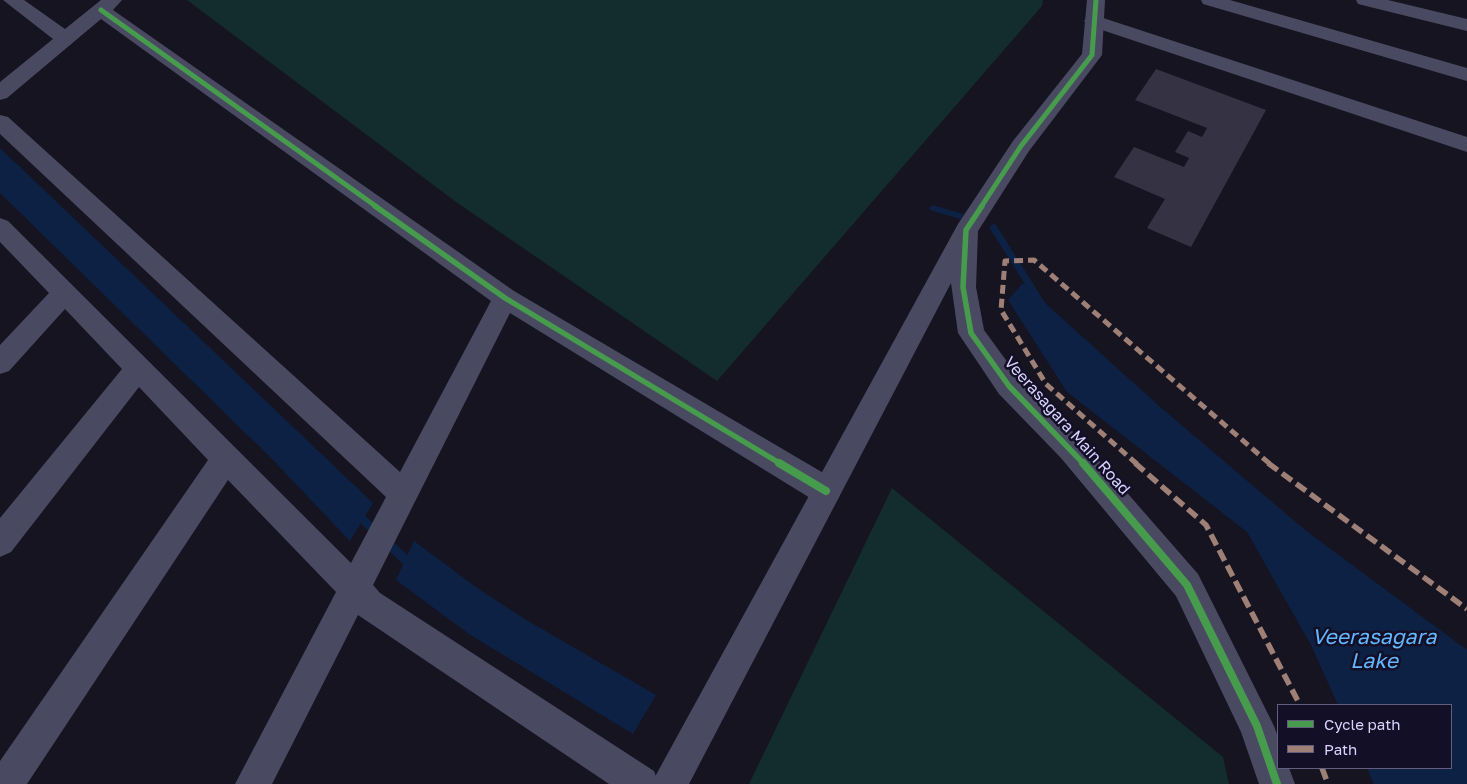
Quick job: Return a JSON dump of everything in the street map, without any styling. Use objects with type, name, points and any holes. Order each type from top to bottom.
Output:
[{"type":"street","points":[[12,0],[66,39]]},
{"type":"street","points":[[1210,0],[1467,75]]},
{"type":"street","points":[[1365,0],[1467,26]]},
{"type":"street","points":[[0,93],[107,5],[505,298],[826,491]]},
{"type":"street","points":[[669,784],[966,230],[1021,146],[1092,55],[1095,10],[1467,145]]},
{"type":"street","points":[[0,122],[398,505]]},
{"type":"street","points":[[0,227],[368,604],[640,784]]},
{"type":"street","name":"Veerasagara Main Road","points":[[966,230],[963,287],[971,333],[1009,386],[1071,449],[1187,585],[1257,726],[1278,784]]},
{"type":"street","points":[[0,363],[64,293]]},
{"type":"street","points":[[252,784],[505,298]]},
{"type":"street","points":[[0,542],[138,368]]},
{"type":"street","points":[[6,784],[226,458]]},
{"type":"green space","points":[[187,0],[1043,0],[1042,6],[717,381],[456,202]]},
{"type":"green space","points":[[892,488],[1223,757],[1229,784],[749,784]]},
{"type":"water","points":[[0,148],[373,503],[350,541],[273,460],[0,193]]},
{"type":"water","name":"Veerasagara Lake","points":[[1023,283],[1158,405],[1305,530],[1467,650],[1467,784],[1374,784],[1367,769],[1452,769],[1452,704],[1338,704],[1311,645],[1247,532],[1067,392],[1008,300]]},
{"type":"water","points":[[414,541],[480,590],[528,621],[656,695],[633,734],[469,634],[396,580]]},
{"type":"building","points":[[1156,69],[1266,110],[1191,247],[1147,228],[1165,199],[1114,177],[1134,147],[1184,167],[1189,158],[1175,152],[1188,131],[1202,137],[1207,128],[1135,100]]},
{"type":"waterway","points":[[933,208],[960,216]]},
{"type":"waterway","points":[[993,227],[1043,306]]},
{"type":"waterway","points":[[355,512],[413,567]]},
{"type":"marked path","points":[[1299,704],[1206,525],[1046,384],[1001,310],[1005,261],[1034,260],[1267,462],[1467,609]]},
{"type":"marked path","points":[[1322,769],[1328,784]]},
{"type":"cycle path","points":[[1096,0],[1092,55],[1021,146],[966,230],[963,287],[971,333],[1009,386],[1071,449],[1187,585],[1257,726],[1277,784]]},
{"type":"cycle path","points":[[101,10],[505,298],[826,491]]}]
